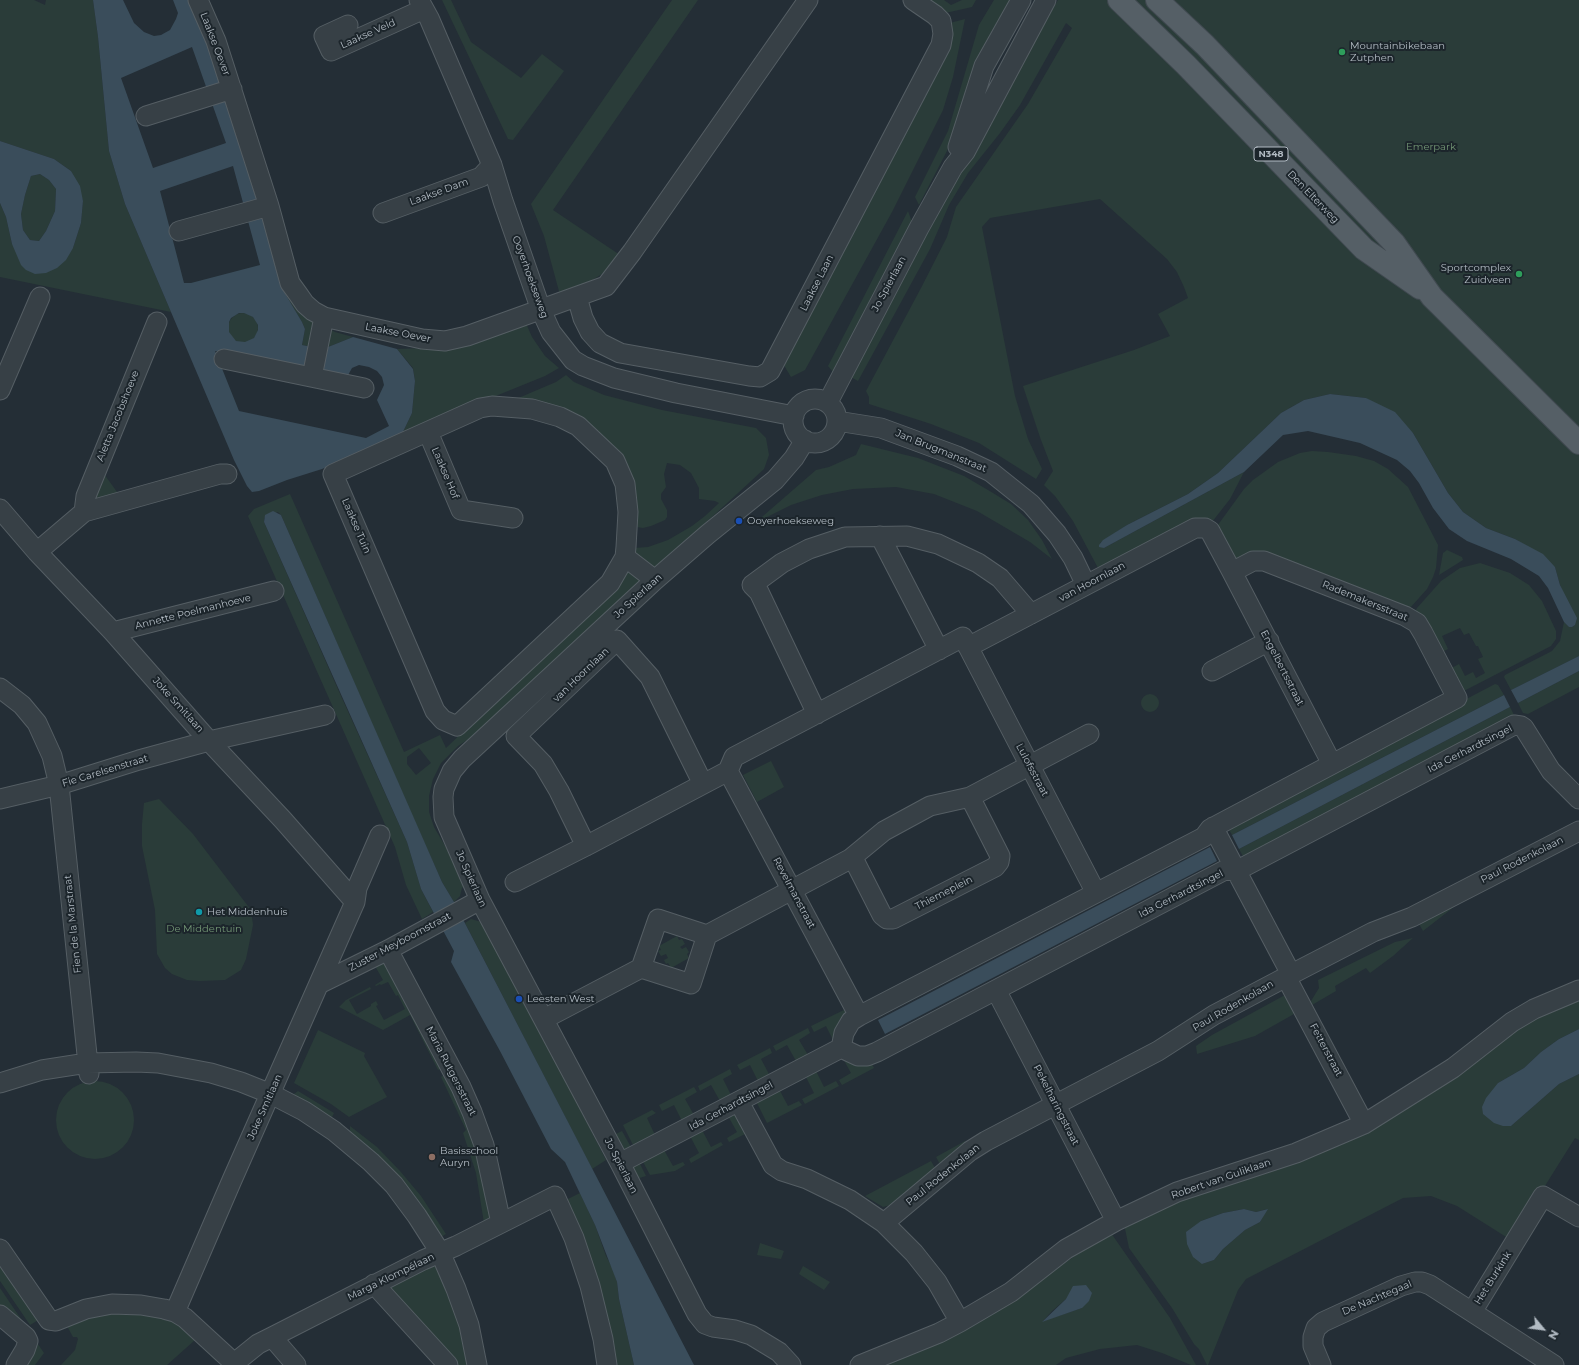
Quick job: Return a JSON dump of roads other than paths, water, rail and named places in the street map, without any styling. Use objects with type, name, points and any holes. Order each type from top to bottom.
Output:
[{"type":"main road","name":"Den Elterweg","points":[[1119,0],[1186,65],[1364,249],[1432,297],[1579,443]]},
{"type":"main road","name":"Den Elterweg","points":[[1157,0],[1205,44],[1394,243],[1432,297]]},
{"type":"street","name":"Laakse Oever","points":[[198,0],[216,41],[232,88],[269,206],[290,283],[305,304],[324,317],[422,339],[445,341],[468,336],[541,310]]},
{"type":"street","points":[[541,310],[606,286],[637,246],[808,0]]},
{"type":"street","name":"Laakse Laan","points":[[577,297],[583,318],[590,332],[600,343],[620,353],[749,376],[760,377],[770,371],[940,45],[943,34],[941,21],[913,0]]},
{"type":"street","name":"Jo Spierlaan","points":[[953,167],[984,66],[1021,0]]},
{"type":"street","name":"Jo Spierlaan","points":[[828,402],[918,228],[953,167],[965,152],[1046,0]]},
{"type":"street","name":"Laakse Veld","points":[[348,24],[324,36],[331,51],[421,5]]},
{"type":"street","name":"Ooyerhoekseweg","points":[[421,5],[429,18],[492,165],[541,310],[551,332],[574,360],[583,366],[614,378],[676,393],[794,416]]},
{"type":"street","name":"Laakse Oever","points":[[146,116],[232,88]]},
{"type":"street","name":"Laakse Dam","points":[[383,213],[481,177],[492,165]]},
{"type":"street","points":[[179,231],[269,206]]},
{"type":"street","points":[[0,390],[40,298]]},
{"type":"street","points":[[312,377],[324,317]]},
{"type":"street","name":"Aletta Jacobshoeve","points":[[84,512],[86,496],[157,322]]},
{"type":"street","points":[[224,359],[364,388]]},
{"type":"street","points":[[811,399],[820,399],[828,402],[833,408],[838,421],[835,430],[830,437],[823,442],[814,443],[805,440],[795,430],[794,416],[797,408],[803,402],[811,399]]},
{"type":"street","name":"Laakse Tuin","points":[[492,406],[532,409],[560,417],[578,426],[615,461],[625,484],[628,512],[625,556],[610,582],[457,726],[443,720],[436,711],[333,474],[480,408],[492,406]]},
{"type":"street","name":"Jan Brugmanstraat","points":[[838,421],[887,430],[957,456],[991,472],[1031,504],[1057,534],[1073,558],[1086,585]]},
{"type":"street","name":"Laakse Hof","points":[[428,432],[461,510],[513,518]]},
{"type":"street","name":"Jo Spierlaan","points":[[791,1365],[778,1352],[751,1335],[734,1330],[712,1327],[700,1320],[620,1163],[480,900],[444,818],[444,789],[452,770],[462,758],[655,580],[708,534],[775,480],[794,458],[805,440]]},
{"type":"street","points":[[37,552],[84,512],[220,474],[227,474]]},
{"type":"street","name":"Joke Smitlaan","points":[[0,509],[37,552],[113,632],[209,741],[283,820],[355,902]]},
{"type":"street","name":"van Hoornlaan","points":[[968,647],[1195,528],[1205,528],[1210,531],[1232,572]]},
{"type":"street","points":[[880,536],[939,650]]},
{"type":"street","points":[[817,714],[759,592],[752,585],[782,563],[809,549],[845,537],[907,536],[938,544],[978,563],[1000,578],[1031,614]]},
{"type":"street","points":[[625,556],[655,580]]},
{"type":"street","name":"Rademakersstraat","points":[[1232,572],[1253,561],[1264,561],[1405,616],[1417,623],[1424,633],[1457,698],[1332,764]]},
{"type":"street","name":"Engelbertsstraat","points":[[1232,572],[1332,764]]},
{"type":"street","name":"Annette Poelmanhoeve","points":[[113,632],[274,591]]},
{"type":"street","points":[[515,882],[728,771],[734,757],[963,637],[968,647]]},
{"type":"street","name":"van Hoornlaan","points":[[586,846],[559,791],[543,764],[516,736],[617,640],[650,677],[703,784]]},
{"type":"street","points":[[1212,671],[1268,641]]},
{"type":"street","name":"Lulofsstraat","points":[[968,647],[1096,893]]},
{"type":"street","name":"Fien de la Marstraat","points":[[0,688],[22,705],[37,723],[52,756],[60,785],[88,1069]]},
{"type":"street","name":"Fie Carelsenstraat","points":[[0,799],[60,785],[139,760],[209,741],[325,714]]},
{"type":"street","name":"Ida Gerhardtsingel","points":[[620,1163],[841,1048],[858,1056],[867,1056],[1225,870],[1233,864],[1514,725],[1521,726],[1526,731],[1551,771],[1579,799]]},
{"type":"street","points":[[641,968],[691,984],[707,935],[853,858],[884,830],[930,806],[970,798],[1089,734]]},
{"type":"street","points":[[841,1048],[844,1033],[851,1021],[859,1016],[1204,837],[1216,833],[1332,764]]},
{"type":"street","name":"Revelmanstraat","points":[[728,771],[859,1016]]},
{"type":"street","name":"Thiemeplein","points":[[853,858],[882,915],[887,919],[893,919],[945,893],[995,867],[1000,856],[970,798]]},
{"type":"street","name":"Paul Rodenkolaan","points":[[884,1223],[970,1151],[986,1141],[1158,1051],[1214,1015],[1288,976],[1373,932],[1412,917],[1579,831]]},
{"type":"street","name":"Fetterstraat","points":[[1216,833],[1364,1124]]},
{"type":"street","name":"Joke Smitlaan","points":[[175,1312],[321,983],[355,902],[357,888],[380,835]]},
{"type":"street","name":"Zuster Meyboomstraat","points":[[321,983],[388,950],[480,900]]},
{"type":"street","points":[[544,1019],[641,968],[658,919],[707,935]]},
{"type":"street","name":"Maria Rutgersstraat","points":[[388,950],[461,1087],[472,1112],[484,1145],[501,1223]]},
{"type":"street","name":"Pekelharingstraat","points":[[996,990],[1116,1221]]},
{"type":"street","name":"Robert van Guliklaan","points":[[860,1365],[939,1333],[960,1322],[1011,1292],[1066,1249],[1116,1221],[1177,1192],[1296,1153],[1364,1124],[1453,1068],[1512,1022],[1534,1009],[1579,990]]},
{"type":"street","points":[[0,1083],[42,1070],[88,1069],[136,1062],[180,1066],[241,1082],[271,1094],[319,1120],[372,1162],[404,1198],[417,1216],[440,1252],[456,1289],[469,1325],[477,1365]]},
{"type":"street","points":[[739,1102],[770,1161],[777,1169],[808,1179],[850,1200],[884,1223],[914,1253],[937,1282],[960,1322]]},
{"type":"street","name":"Marga Klompélaan","points":[[233,1364],[258,1344],[374,1284],[555,1196],[574,1238],[590,1286],[603,1339],[607,1365]]},
{"type":"street","name":"Het Burkink","points":[[1554,1365],[1472,1312],[1544,1196],[1579,1218]]},
{"type":"street","points":[[0,1249],[49,1320],[56,1321],[86,1309],[112,1304],[141,1305],[175,1312],[185,1318],[233,1364]]},
{"type":"street","name":"De Nachtegaal","points":[[1321,1365],[1313,1346],[1313,1337],[1316,1328],[1323,1322],[1401,1286],[1422,1282],[1430,1285],[1472,1312]]},
{"type":"street","points":[[374,1284],[448,1365]]},
{"type":"street","points":[[0,1315],[26,1337],[28,1341],[27,1346],[16,1365]]},
{"type":"street","points":[[272,1337],[296,1365]]},
{"type":"water","points":[[93,0],[123,0],[134,23],[144,32],[154,36],[161,35],[170,30],[176,19],[178,13],[173,0],[191,0],[202,26],[264,217],[276,269],[283,290],[305,329],[302,345],[312,347],[307,371],[215,351],[239,411],[366,438],[389,426],[377,400],[384,385],[382,377],[377,371],[369,367],[359,365],[352,368],[347,377],[323,374],[323,349],[353,337],[397,349],[413,369],[415,381],[412,413],[402,434],[322,469],[259,491],[252,492],[247,486],[234,460],[125,204],[109,151]],"holes":[[[192,47],[226,143],[153,168],[121,78]],[[233,166],[260,265],[191,283],[184,283],[160,191]],[[239,313],[244,313],[253,317],[258,325],[258,330],[254,338],[245,342],[236,341],[229,332],[229,322],[231,318]]]},
{"type":"water","points":[[0,141],[54,159],[71,171],[80,186],[83,201],[81,223],[73,248],[66,260],[57,268],[46,273],[35,274],[26,270],[21,265],[12,244],[6,217],[0,203]],"holes":[[[40,174],[49,180],[56,189],[55,211],[46,231],[39,241],[30,240],[23,230],[21,214],[31,176]]]},
{"type":"water","points":[[1330,394],[1366,398],[1395,412],[1413,433],[1448,493],[1463,512],[1486,528],[1515,539],[1543,554],[1555,567],[1560,585],[1577,618],[1575,625],[1569,627],[1564,622],[1548,588],[1539,576],[1511,559],[1467,541],[1449,529],[1433,508],[1419,483],[1410,471],[1397,460],[1360,443],[1308,431],[1283,435],[1244,472],[1104,548],[1099,547],[1103,540],[1127,525],[1188,494],[1218,473],[1281,413],[1304,400]]},
{"type":"water","points":[[273,511],[281,515],[442,882],[454,902],[694,1365],[634,1365],[619,1299],[617,1282],[595,1225],[565,1162],[551,1149],[500,1051],[451,962],[454,951],[421,889],[407,842],[264,522],[265,515]]},
{"type":"water","points":[[1579,656],[1579,671],[1518,703],[1511,690]]},
{"type":"water","points":[[1504,695],[1510,707],[1239,849],[1232,835]]},
{"type":"water","points":[[1210,847],[1217,861],[885,1034],[878,1020]]},
{"type":"water","points":[[1579,1029],[1579,1074],[1559,1084],[1511,1126],[1503,1126],[1494,1123],[1483,1114],[1482,1107],[1486,1098],[1498,1083],[1524,1068],[1541,1052],[1559,1039]]},
{"type":"water","points":[[1244,1209],[1256,1212],[1268,1209],[1260,1222],[1245,1230],[1223,1249],[1214,1260],[1202,1264],[1193,1257],[1187,1244],[1186,1232],[1201,1221],[1223,1213]]},
{"type":"water","points":[[1086,1285],[1092,1293],[1089,1301],[1082,1308],[1042,1322],[1066,1299],[1073,1286]]},
{"type":"place","name":"Mountainbikebaan Zutphen","points":[[1342,52]]},
{"type":"place","name":"Sportcomplex Zuidveen","points":[[1519,274]]},
{"type":"place","name":"Ooyerhoekseweg","points":[[739,521]]},
{"type":"place","name":"Het Middenhuis","points":[[199,912]]},
{"type":"place","name":"Leesten West","points":[[519,999]]},
{"type":"place","name":"Basisschool Auryn","points":[[432,1157]]},
{"type":"park label","name":"Emerpark","points":[[1431,147]]},
{"type":"park label","name":"De Middentuin","points":[[204,929]]}]
